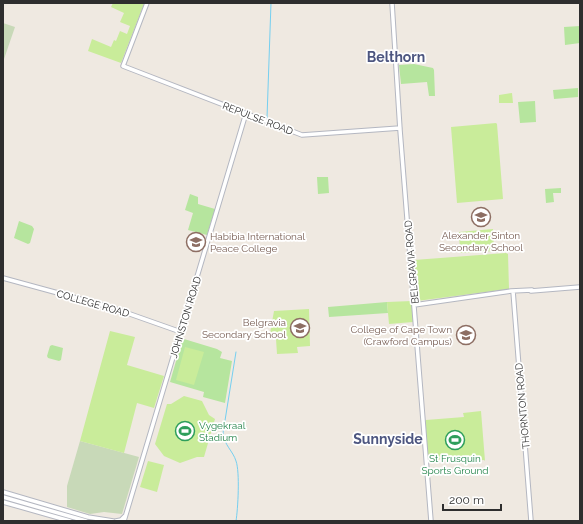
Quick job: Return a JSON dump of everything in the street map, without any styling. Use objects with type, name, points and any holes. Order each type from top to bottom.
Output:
[{"type":"street","name":"REPULSE ROAD","points":[[147,3],[123,66],[305,135],[400,128]]},
{"type":"street","name":"BELGRAVIA ROAD","points":[[392,3],[400,128],[432,521]]},
{"type":"street","name":"JOHNSTON ROAD","points":[[124,521],[246,113]]},
{"type":"street","name":"COLLEGE ROAD","points":[[3,278],[108,307],[181,332]]},
{"type":"street","points":[[414,305],[513,292],[580,287]]},
{"type":"street","name":"THORNTON ROAD","points":[[513,292],[531,521]]},
{"type":"street","points":[[3,492],[62,511],[86,521]]},
{"type":"street","points":[[3,498],[95,519],[114,521],[121,520],[126,514]]},
{"type":"street","points":[[3,502],[70,521]]},
{"type":"street","points":[[59,519],[62,511]]},
{"type":"green space","points":[[113,3],[144,4],[121,63],[88,51],[92,39],[111,47],[114,40],[116,41],[120,31],[127,34],[130,26],[120,22],[124,13],[111,7]]},
{"type":"green space","points":[[3,23],[15,27],[3,62]]},
{"type":"green space","points":[[580,26],[580,43],[565,45],[564,27]]},
{"type":"green space","points":[[414,64],[433,68],[435,96],[429,96],[427,82],[401,84],[399,65]]},
{"type":"green space","points":[[578,88],[578,97],[554,99],[553,90]]},
{"type":"green space","points":[[512,93],[513,103],[499,103],[499,95]]},
{"type":"green space","points":[[535,101],[536,122],[520,123],[518,102]]},
{"type":"green space","points":[[496,123],[503,199],[457,203],[451,127]]},
{"type":"green space","points":[[317,177],[328,177],[329,193],[318,194]]},
{"type":"green space","points":[[561,188],[561,193],[553,193],[554,202],[546,203],[545,189]]},
{"type":"green space","points":[[190,194],[198,197],[198,204],[215,209],[207,235],[188,230],[193,213],[185,210]]},
{"type":"green space","points":[[19,221],[32,226],[34,229],[30,243],[28,244],[14,238]]},
{"type":"green space","points":[[493,229],[494,251],[460,253],[459,232]]},
{"type":"green space","points":[[508,254],[509,289],[416,300],[414,260]]},
{"type":"green space","points":[[412,301],[413,322],[389,324],[387,302]]},
{"type":"green space","points":[[387,302],[388,313],[329,317],[328,307]]},
{"type":"green space","points":[[309,309],[310,346],[297,347],[298,353],[277,354],[276,339],[269,339],[274,311]]},
{"type":"green space","points":[[110,331],[135,337],[127,365],[164,376],[154,408],[137,403],[124,453],[80,441]]},
{"type":"green space","points":[[184,339],[217,349],[222,352],[220,358],[232,361],[225,403],[203,397],[204,392],[170,382],[182,340]]},
{"type":"green space","points":[[52,345],[63,348],[61,360],[59,361],[48,358],[47,356],[50,346]]},
{"type":"green space","points":[[185,347],[204,352],[194,385],[176,380]]},
{"type":"green space","name":"Vygekraal Stadium","points":[[184,396],[202,401],[209,415],[215,419],[204,457],[197,457],[180,463],[164,456],[155,444],[167,404],[171,404]]},
{"type":"green space","name":"St Frusquin Sports Ground","points":[[481,411],[485,461],[467,462],[464,458],[428,460],[426,420],[464,417],[463,413]]},
{"type":"green space","points":[[80,441],[139,457],[122,514],[104,512],[90,514],[67,507],[67,486]]},
{"type":"green space","points":[[148,461],[164,465],[157,492],[140,487]]},
{"type":"waterway","points":[[267,118],[271,3]]},
{"type":"waterway","points":[[236,352],[223,433],[225,441],[235,457],[237,466],[238,491],[236,521]]},
{"type":"place","name":"Alexander Sinton Secondary School","points":[[481,217]]},
{"type":"place","name":"Habibia International Peace College","points":[[196,242]]},
{"type":"place","name":"Belgravia Secondary School","points":[[300,328]]},
{"type":"place","name":"College of Cape Town (Crawford Campus)","points":[[466,335]]},
{"type":"place","name":"Vygekraal Stadium","points":[[185,431]]},
{"type":"place","name":"St Frusquin Sports Ground","points":[[455,440]]},
{"type":"district","name":"Belthorn","points":[[396,57]]},
{"type":"district","name":"Sunnyside","points":[[388,439]]}]
